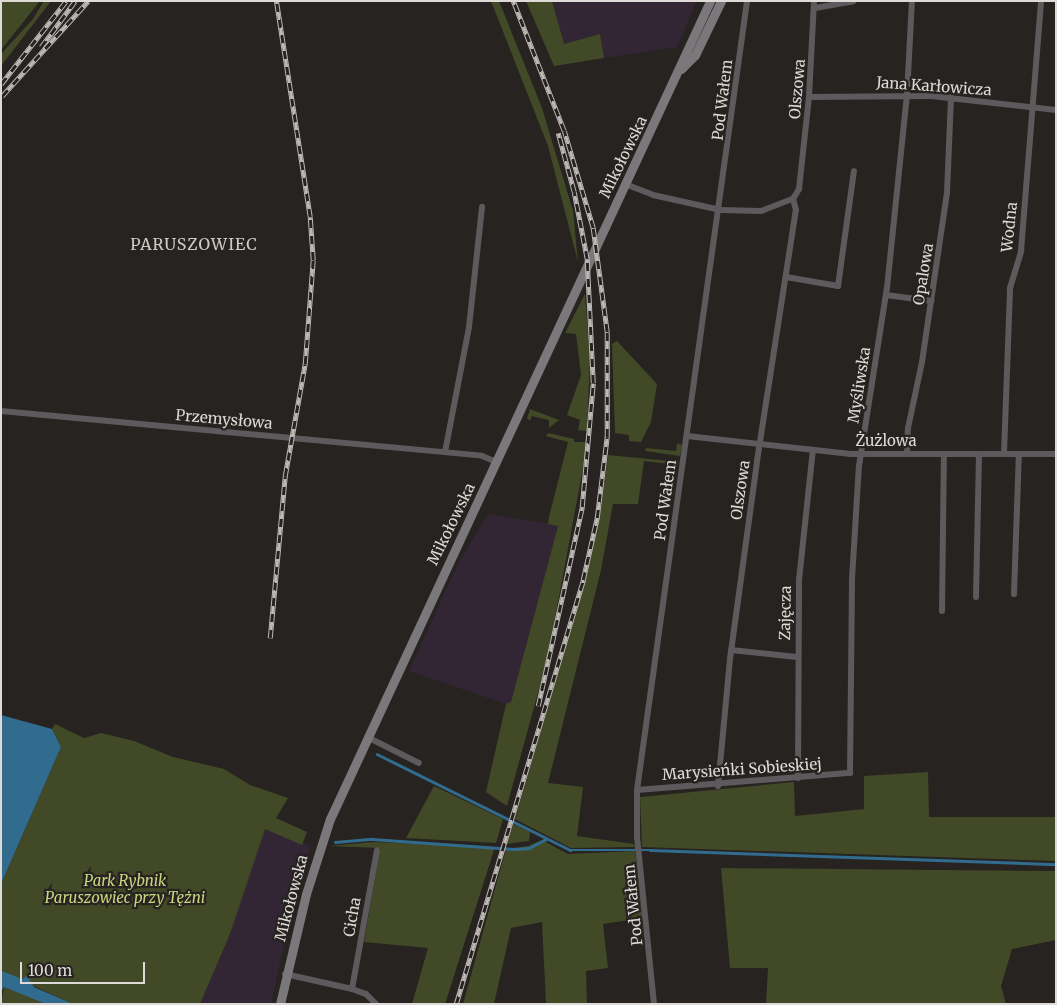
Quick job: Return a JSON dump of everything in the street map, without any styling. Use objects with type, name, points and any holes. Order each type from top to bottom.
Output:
[{"type":"main road","name":"Mikołowska","points":[[280,1004],[285,974],[320,844],[367,737],[625,184],[681,69],[686,51],[710,1]]},
{"type":"main road","name":"Mikołowska","points":[[681,69],[695,55],[721,1]]},
{"type":"street","name":"Pod Wałem","points":[[654,1004],[638,846],[637,790],[720,210],[747,1]]},
{"type":"street","name":"Olszowa","points":[[718,786],[731,650],[759,444],[796,210],[793,199],[799,189],[809,98],[814,5],[853,1]]},
{"type":"street","name":"Myśliwska","points":[[850,773],[852,579],[861,454],[886,295],[907,96],[912,1]]},
{"type":"street","name":"Wodna","points":[[1004,454],[1010,288],[1021,251],[1041,1]]},
{"type":"street","name":"Jana Karłowicza","points":[[809,98],[951,97],[1056,110]]},
{"type":"street","name":"Opalowa","points":[[907,454],[908,428],[932,301],[947,193],[951,97]]},
{"type":"street","points":[[786,277],[838,286],[854,171]]},
{"type":"street","points":[[625,184],[653,195],[720,210],[761,211],[793,199]]},
{"type":"street","points":[[444,452],[469,327],[482,207]]},
{"type":"street","points":[[886,295],[932,301]]},
{"type":"street","name":"Przemysłowa","points":[[1,411],[444,452],[482,456],[496,462]]},
{"type":"street","name":"Żużlowa","points":[[687,436],[861,454],[1056,454]]},
{"type":"street","name":"Zajęcza","points":[[798,778],[797,657],[800,561],[813,450]]},
{"type":"street","points":[[942,610],[944,454]]},
{"type":"street","points":[[976,597],[979,454]]},
{"type":"street","points":[[1014,594],[1019,454]]},
{"type":"street","points":[[731,650],[797,657]]},
{"type":"street","points":[[367,737],[418,763]]},
{"type":"street","name":"Marysieńki Sobieskiej","points":[[637,790],[718,786],[850,773]]},
{"type":"street","name":"Cicha","points":[[352,989],[377,850]]},
{"type":"street","points":[[285,974],[352,989],[366,994],[376,1004]]},
{"type":"shaded area","points":[[552,1],[697,1],[677,47],[604,58],[600,34],[563,44]]},
{"type":"shaded area","points":[[488,514],[558,525],[511,703],[506,704],[409,671],[458,564]]},
{"type":"shaded area","points":[[265,829],[311,846],[291,913],[271,1004],[200,1004],[230,934]]},
{"type":"green space","points":[[1,1],[40,1],[1,50]]},
{"type":"green space","points":[[44,1],[51,1],[1,66],[1,54],[33,19]]},
{"type":"green space","points":[[491,1],[499,1],[542,108],[573,211],[578,262],[548,146]]},
{"type":"green space","points":[[526,1],[552,1],[564,44],[600,34],[604,58],[554,66]]},
{"type":"green space","points":[[585,294],[590,359],[587,431],[578,430],[580,420],[567,415],[581,375],[576,334],[565,333]]},
{"type":"green space","points":[[617,341],[657,384],[651,422],[641,442],[629,441],[629,435],[615,433],[612,344]]},
{"type":"green space","points":[[530,409],[559,420],[549,428],[549,420],[532,416],[530,421],[527,418]]},
{"type":"green space","points":[[548,433],[574,439],[574,442],[586,442],[586,452],[548,656],[507,806],[486,792],[506,704],[511,702],[558,526],[548,524],[568,442],[546,436]]},
{"type":"green space","points":[[677,443],[682,445],[680,456],[645,451],[646,448],[676,451]]},
{"type":"green space","points":[[608,455],[679,462],[678,465],[644,461],[638,504],[613,504],[601,570],[548,783],[583,787],[577,836],[634,844],[635,847],[571,848],[515,819],[577,607],[601,508]]},
{"type":"green space","name":"Park Rybnik Paruszowiec przy Tężni","points":[[55,724],[84,738],[101,733],[134,741],[173,757],[224,769],[250,785],[288,798],[276,818],[307,832],[302,845],[265,829],[230,934],[200,1004],[73,1004],[1,971],[1,884],[61,747],[52,729]]},
{"type":"green space","points":[[928,772],[929,817],[1056,817],[1056,861],[642,847],[640,797],[794,782],[795,816],[864,809],[864,776]]},
{"type":"green space","points":[[434,786],[503,819],[496,843],[406,838]]},
{"type":"green space","points":[[513,824],[530,832],[529,841],[507,844]]},
{"type":"green space","points":[[542,840],[568,854],[635,851],[643,918],[603,924],[608,968],[586,971],[587,1004],[546,1004],[542,922],[511,928],[494,1004],[463,1004],[506,849],[528,846]]},
{"type":"green space","points":[[373,842],[495,847],[445,1004],[412,1004],[428,948],[364,942],[380,848],[329,846]]},
{"type":"green space","points":[[721,868],[1056,871],[1056,940],[1012,949],[1001,986],[1006,1004],[766,1004],[768,968],[730,968]]},
{"type":"green space","points":[[4,987],[28,995],[46,1004],[1,1004]]},
{"type":"water","points":[[1,715],[52,729],[61,747],[1,884]]},
{"type":"water","points":[[1,963],[2,971],[22,979],[27,976],[34,987],[73,1004],[46,1004],[4,987],[1,992]]},
{"type":"waterway","points":[[377,754],[570,850],[650,850],[1056,864]]},
{"type":"waterway","points":[[335,842],[372,839],[514,849],[529,848],[546,839]]},
{"type":"railway","points":[[1,84],[66,1]]},
{"type":"railway","points":[[41,47],[75,1]]},
{"type":"railway","points":[[2,96],[88,1]]},
{"type":"railway","points":[[270,638],[285,476],[305,364],[313,260],[310,217],[276,1]]},
{"type":"railway","points":[[456,1004],[583,580],[597,518],[607,437],[607,332],[593,228],[564,131],[513,1]]},
{"type":"railway","points":[[538,706],[582,507],[593,383],[587,259],[574,192],[558,133]]},
{"type":"district","name":"PARUSZOWIEC","points":[[194,244]]}]
